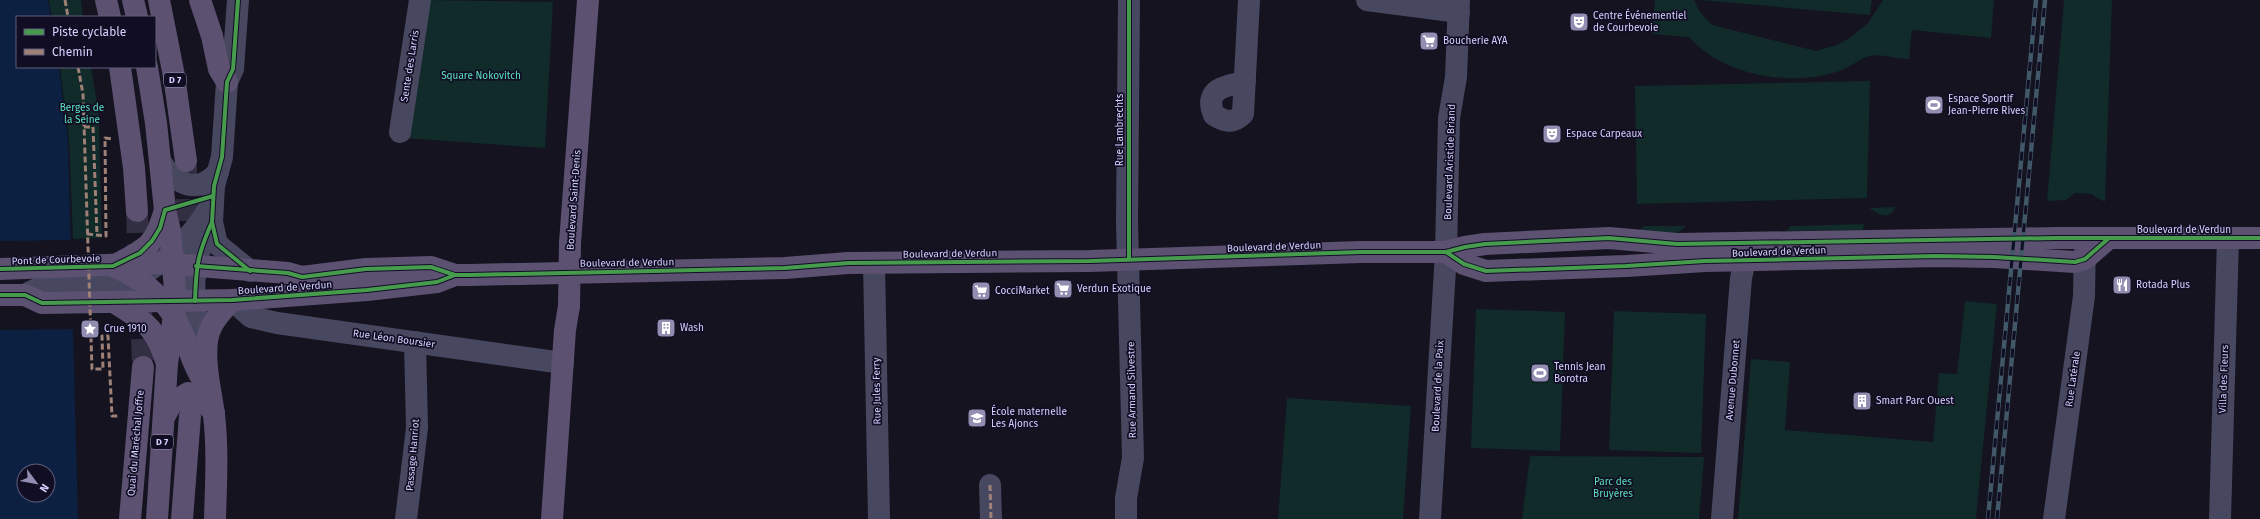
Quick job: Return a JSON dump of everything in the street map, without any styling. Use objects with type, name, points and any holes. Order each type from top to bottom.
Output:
[{"type":"main road","points":[[106,0],[110,16]]},
{"type":"main road","points":[[133,0],[137,16]]},
{"type":"main road","name":"D 7","points":[[159,0],[175,83],[186,161]]},
{"type":"main road","points":[[200,0],[212,36],[219,69],[227,82]]},
{"type":"main road","name":"Boulevard Saint-Denis","points":[[552,519],[563,364],[569,306],[570,243],[588,0]]},
{"type":"main road","points":[[120,68],[134,168],[137,211]]},
{"type":"main road","points":[[147,68],[160,161],[168,259],[177,312],[198,371],[208,379]]},
{"type":"main road","points":[[113,284],[152,241],[160,228],[165,210]]},
{"type":"main road","name":"Boulevard de Verdun","points":[[113,284],[168,259],[196,266],[288,273],[302,277],[366,269],[411,267],[431,267],[455,275],[785,268],[874,263],[1129,260],[1361,252],[1446,252],[1465,246],[1609,238],[1749,252],[2085,248],[2109,238],[2260,238]]},
{"type":"main road","name":"Pont de Courbevoie","points":[[0,269],[113,284]]},
{"type":"main road","name":"Boulevard de Verdun","points":[[113,284],[177,312],[232,300],[390,288],[437,282],[455,275]]},
{"type":"main road","points":[[0,295],[25,295],[42,303],[135,277],[153,290],[177,312]]},
{"type":"main road","points":[[167,364],[177,312],[217,286],[294,285],[302,277]]},
{"type":"main road","name":"D 7","points":[[113,284],[138,316],[149,326],[158,339],[167,364],[157,519]]},
{"type":"main road","points":[[215,519],[217,466],[214,413],[208,379],[207,342],[209,331],[215,320],[232,300]]},
{"type":"main road","name":"Quai du Maréchal Joffre","points":[[130,519],[143,367]]},
{"type":"main road","points":[[164,417],[172,404],[188,393],[200,396],[214,413]]},
{"type":"main road","name":"D 7","points":[[182,519],[190,416]]},
{"type":"street","points":[[135,277],[168,259],[198,227],[207,212],[213,196],[224,138],[227,82],[233,69],[238,0]]},
{"type":"street","name":"Sente des Larris","points":[[400,132],[420,0]]},
{"type":"street","name":"Rue Lambrechts","points":[[1129,0],[1127,206],[1129,260]]},
{"type":"street","points":[[1245,82],[1249,0]]},
{"type":"street","points":[[1367,0],[1459,6]]},
{"type":"street","name":"Boulevard Aristide Briand","points":[[1446,252],[1449,118],[1456,77],[1459,6]]},
{"type":"street","points":[[160,161],[172,177],[189,185],[205,183],[218,172]]},
{"type":"street","points":[[213,196],[212,222],[217,244],[250,271]]},
{"type":"street","points":[[177,312],[196,266],[199,252],[212,222]]},
{"type":"street","name":"Villa des Fleurs","points":[[2220,519],[2228,238]]},
{"type":"street","name":"Rue Latérale","points":[[2054,519],[2084,296],[2085,248]]},
{"type":"street","name":"Boulevard de la Paix","points":[[1430,519],[1446,252]]},
{"type":"street","name":"Avenue Dubonnet","points":[[1722,519],[1741,278],[1749,252]]},
{"type":"street","name":"Rue Armand Silvestre","points":[[1126,519],[1126,498],[1133,458],[1129,260]]},
{"type":"street","name":"Rue Jules Ferry","points":[[874,263],[879,519]]},
{"type":"street","name":"Rue Léon Boursier","points":[[232,300],[247,314],[256,319],[563,364]]},
{"type":"street","name":"Passage Hanriot","points":[[406,519],[417,428],[415,342]]},
{"type":"street","points":[[990,486],[991,519]]},
{"type":"green space","points":[[49,0],[81,0],[83,16],[52,16]]},
{"type":"green space","name":"Square Nokovitch","points":[[425,0],[553,2],[545,148],[404,138]]},
{"type":"green space","points":[[1655,0],[1694,0],[1700,12],[1712,25],[1816,51],[1837,45],[1851,37],[1868,23],[1883,0],[1994,0],[1991,38],[1912,30],[1909,59],[1872,55],[1865,57],[1838,72],[1814,77],[1795,78],[1775,77],[1737,69],[1703,50],[1689,37],[1652,34]]},
{"type":"green space","points":[[1700,0],[1872,0],[1870,15]]},
{"type":"green space","points":[[2064,0],[2112,0],[2105,202],[2091,194],[2075,193],[2066,200],[2047,201]]},
{"type":"green space","name":"Berges de la Seine","points":[[60,68],[91,68],[99,116],[102,238],[73,239],[69,139]]},
{"type":"green space","points":[[1870,81],[1867,198],[1637,204],[1635,86]]},
{"type":"green space","points":[[1895,207],[1890,214],[1887,215],[1876,213],[1870,208]]},
{"type":"green space","points":[[1864,224],[1863,230],[1784,231],[1789,229],[1790,226]]},
{"type":"green space","points":[[1644,226],[1686,226],[1677,233],[1638,231]]},
{"type":"green space","points":[[1965,301],[1997,304],[1976,519],[1738,519],[1751,359],[1790,362],[1785,430],[1933,442],[1939,373],[1957,374]]},
{"type":"green space","points":[[1476,309],[1565,312],[1560,451],[1471,448]]},
{"type":"green space","points":[[1614,311],[1706,314],[1701,453],[1609,450]]},
{"type":"green space","points":[[1287,398],[1411,406],[1403,519],[1278,519]]},
{"type":"green space","name":"Parc des Bruyères","points":[[1530,456],[1704,457],[1699,519],[1522,519]]},
{"type":"water","points":[[0,0],[48,0],[51,16],[16,16],[16,68],[59,68],[68,140],[78,519],[0,519]]},
{"type":"pier","points":[[73,240],[76,329],[0,330],[0,241]]},
{"type":"tunnel","points":[[186,166],[187,251]]},
{"type":"tunnel","points":[[137,211],[139,268]]},
{"type":"tunnel","points":[[141,306],[143,367]]},
{"type":"railway","points":[[1988,519],[2036,0]]},
{"type":"railway","points":[[1997,519],[2045,0]]},
{"type":"marked path","points":[[65,0],[68,16]]},
{"type":"marked path","points":[[78,68],[83,94],[92,369],[103,369],[102,336],[108,336],[112,416],[120,416]]},
{"type":"marked path","points":[[84,127],[93,127],[97,235]]},
{"type":"marked path","points":[[87,234],[106,236],[105,138],[112,139]]},
{"type":"marked path","points":[[990,485],[991,519]]},
{"type":"cycle path","points":[[238,0],[233,69],[227,82],[222,157],[214,186],[212,222],[217,244],[250,271]]},
{"type":"cycle path","points":[[1129,0],[1129,259]]},
{"type":"cycle path","points":[[0,269],[113,266],[140,253],[152,241],[160,228],[165,210],[213,196]]},
{"type":"cycle path","points":[[195,301],[196,278],[199,260],[212,222]]},
{"type":"cycle path","points":[[0,295],[25,295],[42,303],[232,300],[367,290],[437,282],[455,275],[785,268],[848,263],[1090,261],[1361,252],[1446,252],[1485,244],[1609,238],[1677,244],[2056,238],[2260,238]]},
{"type":"cycle path","points":[[1446,252],[1464,264],[1486,271],[1626,266],[1705,261],[1937,256],[1994,257],[2075,262],[2085,259],[2109,238]]},
{"type":"cycle path","points":[[196,266],[288,273],[302,277],[366,269],[431,267],[455,275]]},
{"type":"place","name":"Centre Événementiel de Courbevoie","points":[[1579,22]]},
{"type":"place","name":"Boucherie AYA","points":[[1429,41]]},
{"type":"place","name":"Espace Sportif Jean-Pierre Rives","points":[[1934,105]]},
{"type":"place","name":"Espace Carpeaux","points":[[1552,134]]},
{"type":"place","name":"Rotada Plus","points":[[2122,285]]},
{"type":"place","name":"Verdun Exotique","points":[[1063,289]]},
{"type":"place","name":"CocciMarket","points":[[981,291]]},
{"type":"place","name":"Wash","points":[[666,328]]},
{"type":"place","name":"Crue 1910","points":[[90,329]]},
{"type":"place","name":"Tennis Jean Borotra","points":[[1540,373]]},
{"type":"place","name":"Smart Parc Ouest","points":[[1862,401]]},
{"type":"place","name":"École maternelle Les Ajoncs","points":[[977,418]]}]
